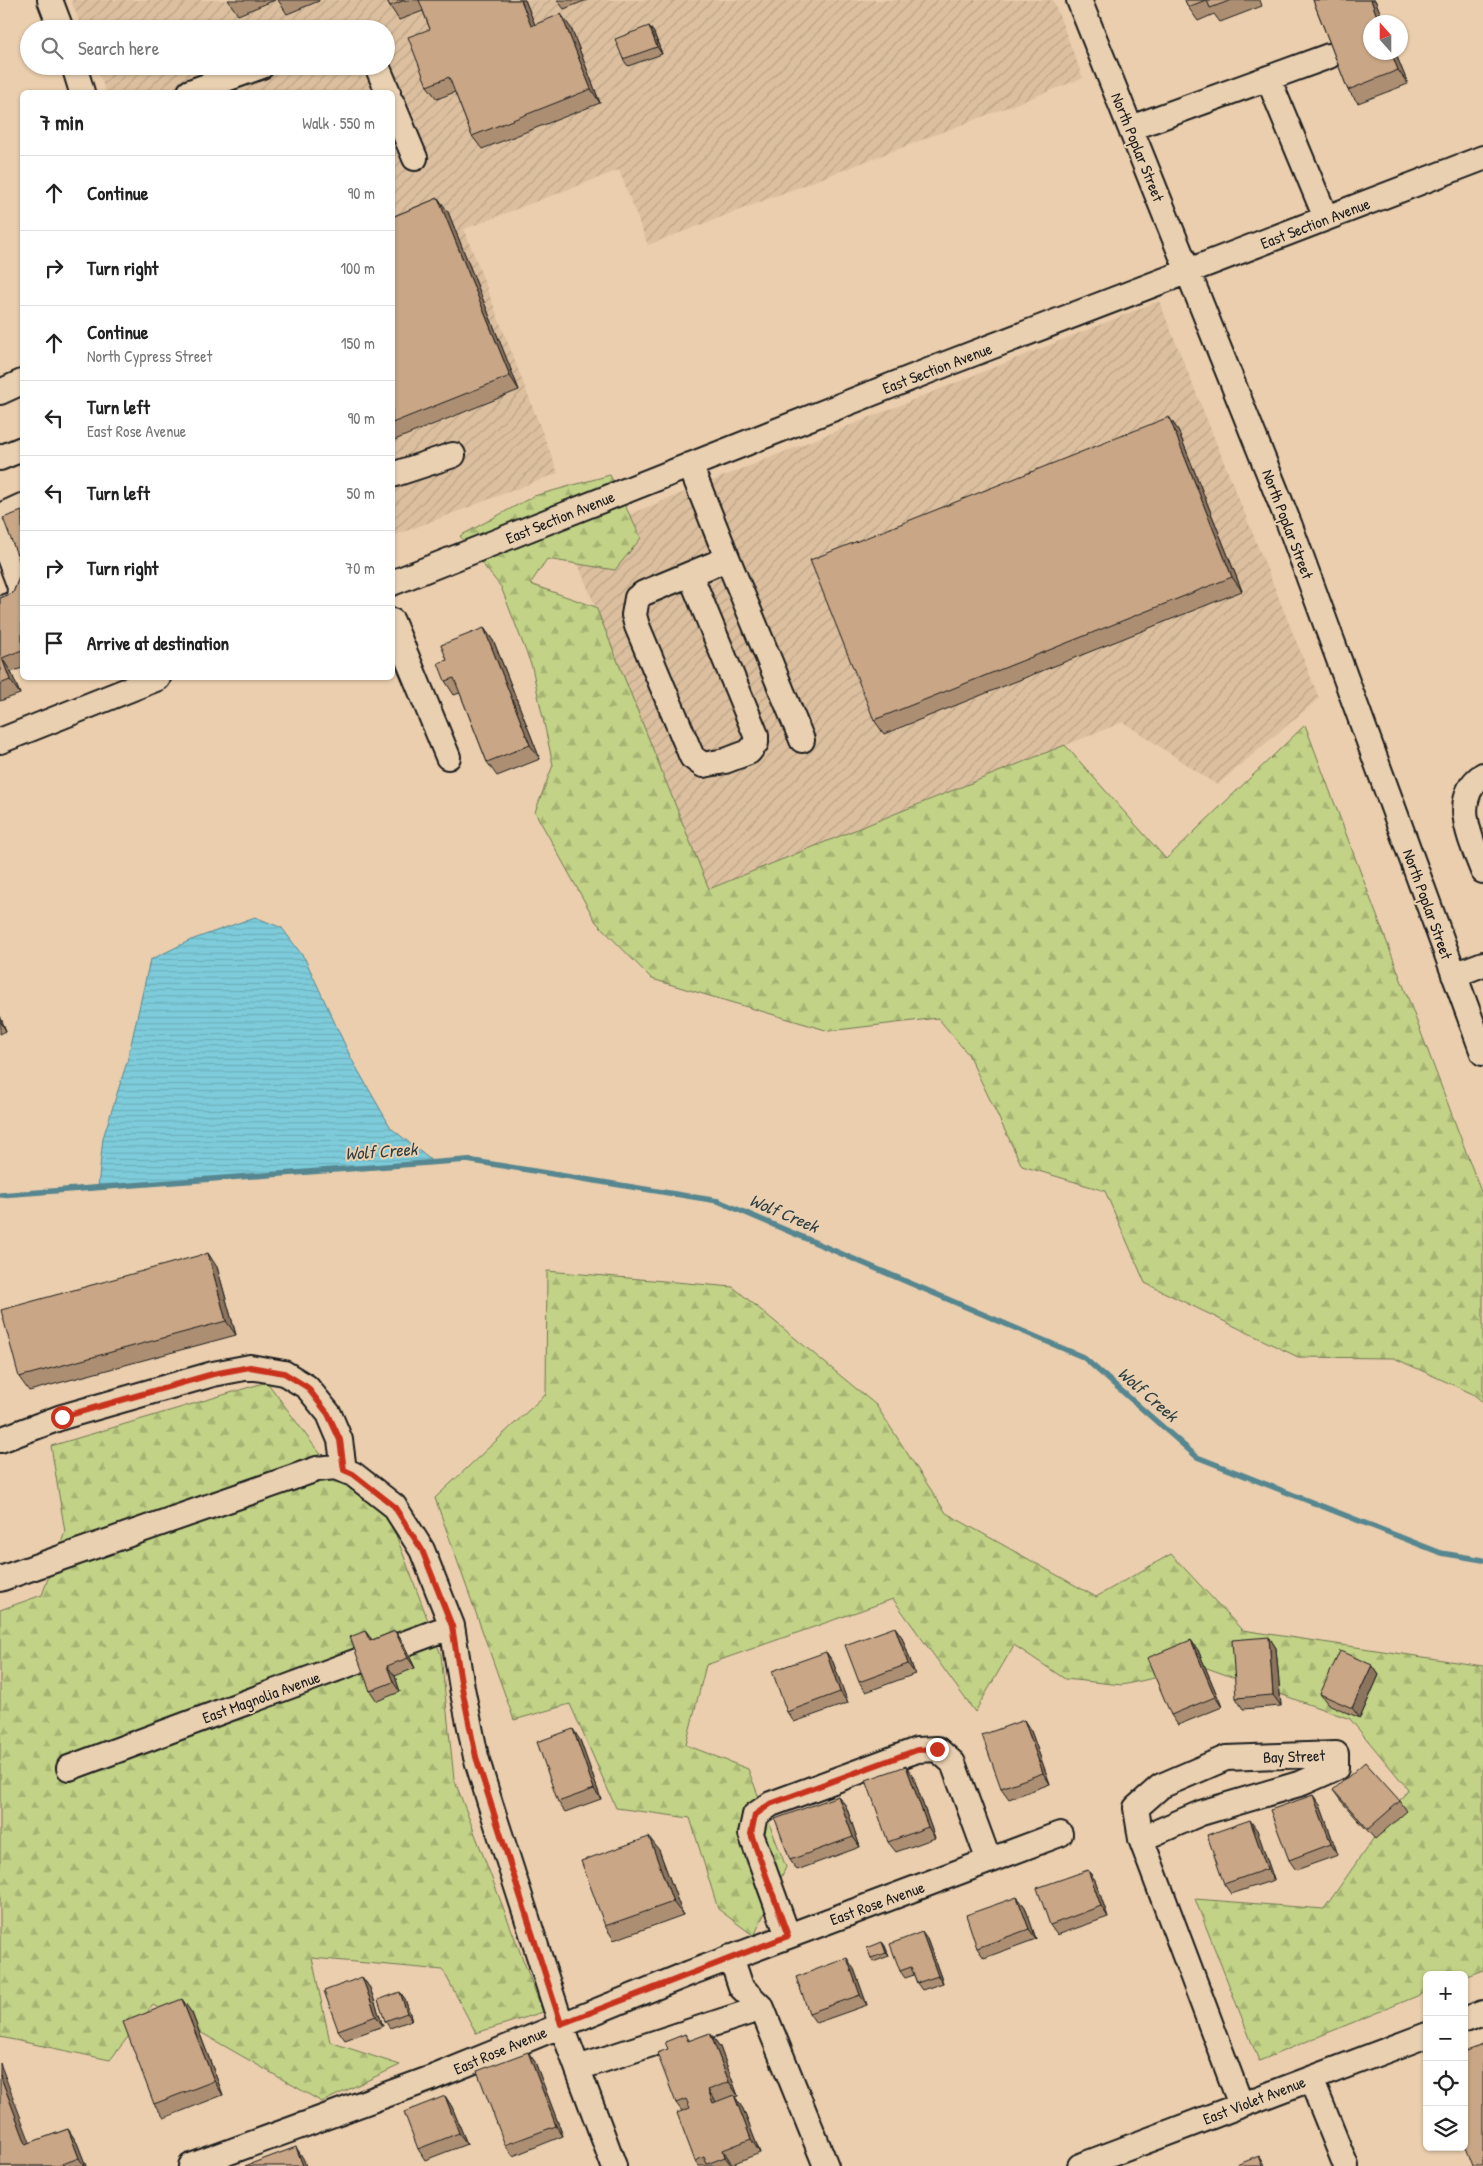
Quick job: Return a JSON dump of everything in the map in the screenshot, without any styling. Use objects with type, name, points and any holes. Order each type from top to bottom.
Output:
[{"type":"street","points":[[50,0],[58,20]]},
{"type":"street","name":"North Poplar Street","points":[[1079,0],[1290,526],[1483,1053]]},
{"type":"street","points":[[1131,128],[1329,56]]},
{"type":"street","points":[[77,75],[81,90]]},
{"type":"street","points":[[196,90],[237,75]]},
{"type":"street","points":[[381,75],[387,90]]},
{"type":"street","points":[[1268,78],[1326,218]]},
{"type":"street","points":[[395,110],[415,158]]},
{"type":"street","name":"East Section Avenue","points":[[395,582],[946,364],[1483,158]]},
{"type":"street","points":[[0,392],[20,383]]},
{"type":"street","points":[[0,458],[20,450]]},
{"type":"street","points":[[395,474],[453,455]]},
{"type":"street","points":[[690,465],[802,740]]},
{"type":"street","points":[[0,516],[20,507]]},
{"type":"street","points":[[0,533],[20,587],[19,602],[0,609]]},
{"type":"street","points":[[690,574],[754,726],[756,735],[756,743],[749,752],[714,764],[702,765],[692,756],[637,626],[634,614],[637,598],[690,574],[722,560],[724,550]]},
{"type":"street","points":[[395,628],[448,757]]},
{"type":"street","points":[[0,741],[153,680]]},
{"type":"street","points":[[1483,775],[1476,780],[1466,798],[1465,824],[1483,871]]},
{"type":"street","points":[[1454,975],[1483,964]]},
{"type":"street","points":[[0,1440],[81,1412],[213,1374],[250,1367],[284,1373],[307,1387],[328,1414],[340,1440],[344,1470]]},
{"type":"street","points":[[0,1580],[317,1469],[335,1467],[353,1474],[394,1506],[422,1550],[452,1626],[476,1757],[561,2024],[614,2166]]},
{"type":"street","name":"East Magnolia Avenue","points":[[69,1768],[452,1626]]},
{"type":"street","points":[[788,1936],[751,1834],[755,1815],[770,1804],[917,1750],[937,1749],[952,1763],[989,1861]]},
{"type":"street","name":"Bay Street","points":[[1141,1839],[1200,1813],[1302,1783],[1336,1768],[1336,1754],[1226,1758],[1161,1786],[1136,1808],[1141,1839],[1241,2105]]},
{"type":"street","name":"East Rose Avenue","points":[[191,2166],[432,2078],[561,2024],[731,1957],[1060,1834]]},
{"type":"street","points":[[731,1957],[741,1987],[762,2008],[826,2166]]},
{"type":"street","points":[[578,2068],[762,2008]]},
{"type":"street","points":[[1468,2019],[1483,2013]]},
{"type":"street","name":"East Violet Avenue","points":[[1080,2166],[1423,2036]]},
{"type":"street","points":[[1311,2078],[1346,2166]]},
{"type":"shaded area","points":[[71,0],[1053,0],[1083,78],[648,245],[619,170],[464,229],[558,473],[395,535],[395,90],[105,90],[99,75],[395,75],[395,20],[79,20]]},
{"type":"shaded area","points":[[1159,301],[1319,698],[1217,785],[1123,722],[709,889],[568,539]]},
{"type":"green space","points":[[610,475],[641,538],[615,570],[547,559],[530,584],[596,607],[709,889],[1065,745],[1166,859],[1305,725],[1483,1197],[1483,1402],[1473,1394],[1394,1358],[1298,1357],[1145,1283],[1105,1191],[1022,1166],[968,1054],[938,1018],[829,1031],[652,979],[596,922],[535,812],[553,765],[532,667],[501,587],[460,536],[534,496]]},
{"type":"green space","points":[[547,1271],[733,1287],[876,1405],[946,1513],[1096,1597],[1171,1554],[1242,1630],[1483,1666],[1483,1970],[1468,1976],[1468,1971],[1423,1971],[1423,1994],[1259,2061],[1195,1899],[1324,1909],[1408,1789],[1350,1719],[1204,1667],[1122,1685],[1065,1679],[1014,1645],[975,1712],[893,1599],[706,1665],[686,1745],[748,1769],[786,1867],[754,1936],[718,1909],[690,1818],[616,1808],[570,1704],[514,1720],[435,1498],[546,1394]]},
{"type":"green space","points":[[267,1382],[317,1450],[391,1522],[441,1655],[454,1779],[543,2012],[476,2033],[443,1970],[312,1958],[330,2042],[400,2065],[322,2102],[153,2005],[110,2060],[0,2037],[0,1610],[42,1595],[65,1532],[51,1446]]},
{"type":"water","points":[[255,917],[282,928],[305,959],[352,1060],[391,1128],[433,1162],[98,1187],[103,1138],[127,1062],[150,960],[191,940]]},
{"type":"building","points":[[387,0],[405,0],[390,6]]},
{"type":"building","points":[[419,0],[521,0],[531,26],[561,14],[591,89],[472,136],[449,77],[427,86],[408,37],[430,29]]},
{"type":"building","points":[[1185,0],[1206,0],[1188,7]]},
{"type":"building","points":[[1207,0],[1232,0],[1210,8]]},
{"type":"building","points":[[1313,0],[1371,0],[1376,15],[1363,15],[1363,60],[1394,60],[1398,70],[1348,90]]},
{"type":"building","points":[[649,26],[657,47],[623,59],[615,39]]},
{"type":"building","points":[[438,198],[510,376],[395,422],[395,216]]},
{"type":"building","points":[[1169,417],[1232,577],[874,720],[810,560]]},
{"type":"building","points":[[20,512],[20,563],[3,518]]},
{"type":"building","points":[[20,575],[20,651],[2,658],[10,680],[0,684],[0,598],[13,593]]},
{"type":"building","points":[[484,628],[530,745],[487,762],[454,678],[445,681],[438,663],[447,660],[441,645]]},
{"type":"building","points":[[208,1253],[226,1321],[19,1377],[1,1310]]},
{"type":"building","points":[[895,1627],[908,1664],[859,1682],[845,1645]]},
{"type":"building","points":[[365,1631],[370,1641],[395,1631],[408,1658],[387,1666],[393,1682],[370,1691],[350,1637]]},
{"type":"building","points":[[1269,1637],[1273,1695],[1236,1698],[1232,1640]]},
{"type":"building","points":[[1191,1640],[1215,1697],[1171,1715],[1147,1658]]},
{"type":"building","points":[[1340,1651],[1372,1665],[1352,1708],[1320,1694]]},
{"type":"building","points":[[826,1652],[840,1692],[787,1712],[772,1671]]},
{"type":"building","points":[[1024,1720],[1043,1773],[1001,1788],[982,1735]]},
{"type":"building","points":[[573,1729],[594,1789],[558,1802],[537,1742]]},
{"type":"building","points":[[1365,1762],[1400,1801],[1368,1829],[1333,1790]]},
{"type":"building","points":[[906,1766],[928,1827],[888,1842],[866,1780]]},
{"type":"building","points":[[1313,1795],[1331,1844],[1289,1860],[1270,1810]]},
{"type":"building","points":[[838,1796],[853,1837],[790,1860],[775,1819]]},
{"type":"building","points":[[1250,1820],[1267,1869],[1224,1884],[1207,1835]]},
{"type":"building","points":[[649,1837],[673,1902],[605,1926],[581,1861]]},
{"type":"building","points":[[1088,1870],[1101,1906],[1050,1925],[1037,1888]]},
{"type":"building","points":[[1017,1897],[1029,1929],[977,1948],[966,1915]]},
{"type":"building","points":[[922,1932],[938,1976],[917,1983],[911,1967],[900,1971],[890,1944]]},
{"type":"building","points":[[882,1942],[886,1953],[871,1958],[867,1948]]},
{"type":"building","points":[[847,1958],[860,1995],[809,2013],[796,1977]]},
{"type":"building","points":[[362,1977],[376,2016],[338,2030],[324,1991]]},
{"type":"building","points":[[400,1992],[407,2013],[385,2021],[378,2000]]},
{"type":"building","points":[[182,1999],[214,2081],[154,2104],[123,2022]]},
{"type":"building","points":[[710,2033],[729,2082],[708,2090],[713,2103],[734,2095],[751,2139],[723,2150],[725,2157],[707,2164],[704,2157],[695,2161],[677,2113],[690,2108],[686,2099],[676,2103],[657,2053],[668,2049],[665,2042],[685,2034],[688,2041]]},
{"type":"building","points":[[1483,2045],[1483,2166],[1473,2166],[1467,2151],[1468,2051]]},
{"type":"building","points":[[528,2052],[556,2126],[505,2145],[477,2071]]},
{"type":"building","points":[[0,2075],[26,2144],[68,2129],[79,2158],[57,2166],[0,2166]]},
{"type":"building","points":[[445,2096],[459,2133],[418,2149],[404,2112]]},
{"type":"building","points":[[296,2147],[303,2166],[245,2166]]},
{"type":"building","points":[[1259,2156],[1263,2166],[1234,2166]]},
{"type":"waterway","name":"Wolf Creek","points":[[0,1195],[467,1160],[718,1201],[1083,1357],[1197,1457],[1441,1553],[1483,1560]]},
{"type":"route","points":[[62,1417],[213,1374],[250,1367],[284,1373],[307,1387],[328,1414],[340,1440],[344,1470],[353,1474],[394,1506],[422,1550],[452,1626],[476,1757],[561,2024],[788,1936],[751,1834],[755,1815],[770,1804],[917,1750],[937,1749]]}]
